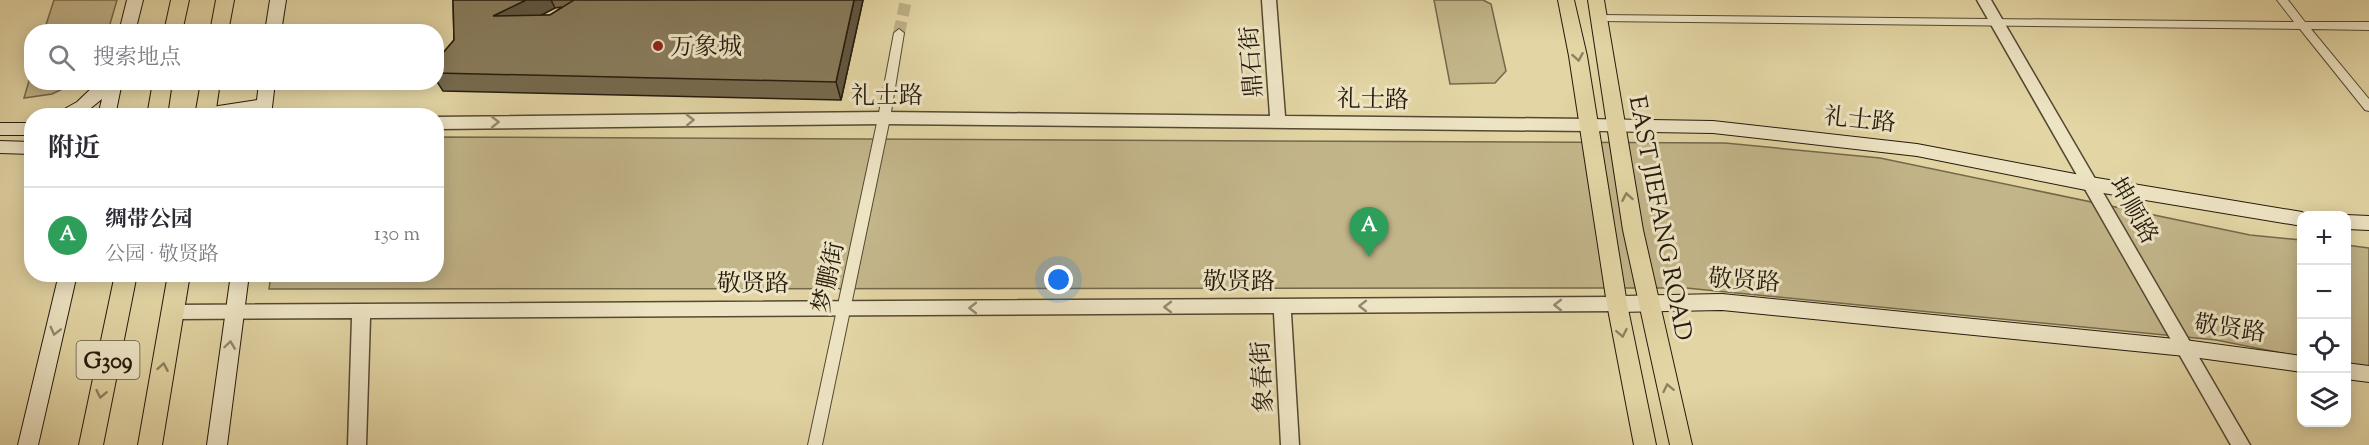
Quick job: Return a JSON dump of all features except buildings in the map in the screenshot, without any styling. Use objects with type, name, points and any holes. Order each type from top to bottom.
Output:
[{"type":"highway","points":[[175,24],[180,0]]},
{"type":"highway","points":[[220,24],[225,0]]},
{"type":"highway","points":[[158,108],[162,90]]},
{"type":"highway","points":[[203,108],[208,90]]},
{"type":"highway","name":"G309","points":[[91,445],[124,282]]},
{"type":"highway","name":"G309","points":[[150,445],[178,282]]},
{"type":"main road","points":[[129,24],[135,0]]},
{"type":"main road","points":[[274,24],[278,0]]},
{"type":"main road","points":[[1566,0],[1578,56],[1617,304],[1645,445]]},
{"type":"main road","name":"EAST JIEFANG ROAD","points":[[1597,9],[1633,230],[1681,445]]},
{"type":"main road","points":[[81,108],[101,90]]},
{"type":"main road","points":[[108,108],[112,90]]},
{"type":"main road","points":[[263,108],[266,90]]},
{"type":"main road","name":"礼士路","points":[[1588,125],[1713,127],[1917,150],[2091,184],[2297,218]]},
{"type":"main road","points":[[4,129],[24,128]]},
{"type":"main road","points":[[0,147],[24,148]]},
{"type":"main road","points":[[2351,222],[2369,223]]},
{"type":"main road","points":[[28,445],[66,282]]},
{"type":"main road","points":[[217,445],[239,282]]},
{"type":"main road","name":"敬贤路","points":[[1617,304],[1722,302],[2185,348],[2297,363]]},
{"type":"main road","points":[[2351,372],[2369,374]]},
{"type":"street","name":"鼎石街","points":[[1269,0],[1278,122]]},
{"type":"street","name":"坤顺路","points":[[1984,0],[2241,445]]},
{"type":"street","points":[[2282,0],[2369,108]]},
{"type":"street","points":[[1597,9],[1997,22],[2369,26]]},
{"type":"street","name":"梦鹏街","points":[[815,445],[884,118],[899,33]]},
{"type":"street","name":"礼士路","points":[[444,123],[884,118],[1588,125]]},
{"type":"street","name":"敬贤路","points":[[173,312],[1617,304]]},
{"type":"street","name":"象春街","points":[[1282,306],[1290,445]]},
{"type":"street","points":[[357,445],[361,311]]},
{"type":"shaded area","points":[[54,0],[117,0],[110,24],[46,24]]},
{"type":"shaded area","points":[[1434,0],[1483,0],[1491,4],[1506,71],[1495,83],[1450,84]]},
{"type":"shaded area","points":[[26,90],[60,90],[52,94],[24,98]]},
{"type":"shaded area","points":[[444,137],[1725,143],[1880,158],[2250,235],[2297,240],[2297,356],[2216,340],[1686,288],[269,289],[270,282],[444,282]]},
{"type":"shaded area","points":[[2351,246],[2369,248],[2369,371],[2351,368]]},
{"type":"tunnel","points":[[899,33],[906,0]]},
{"type":"place","name":"万象城","points":[[658,46]]},
{"type":"place","name":"绸带公园","points":[[1369,257]]}]
